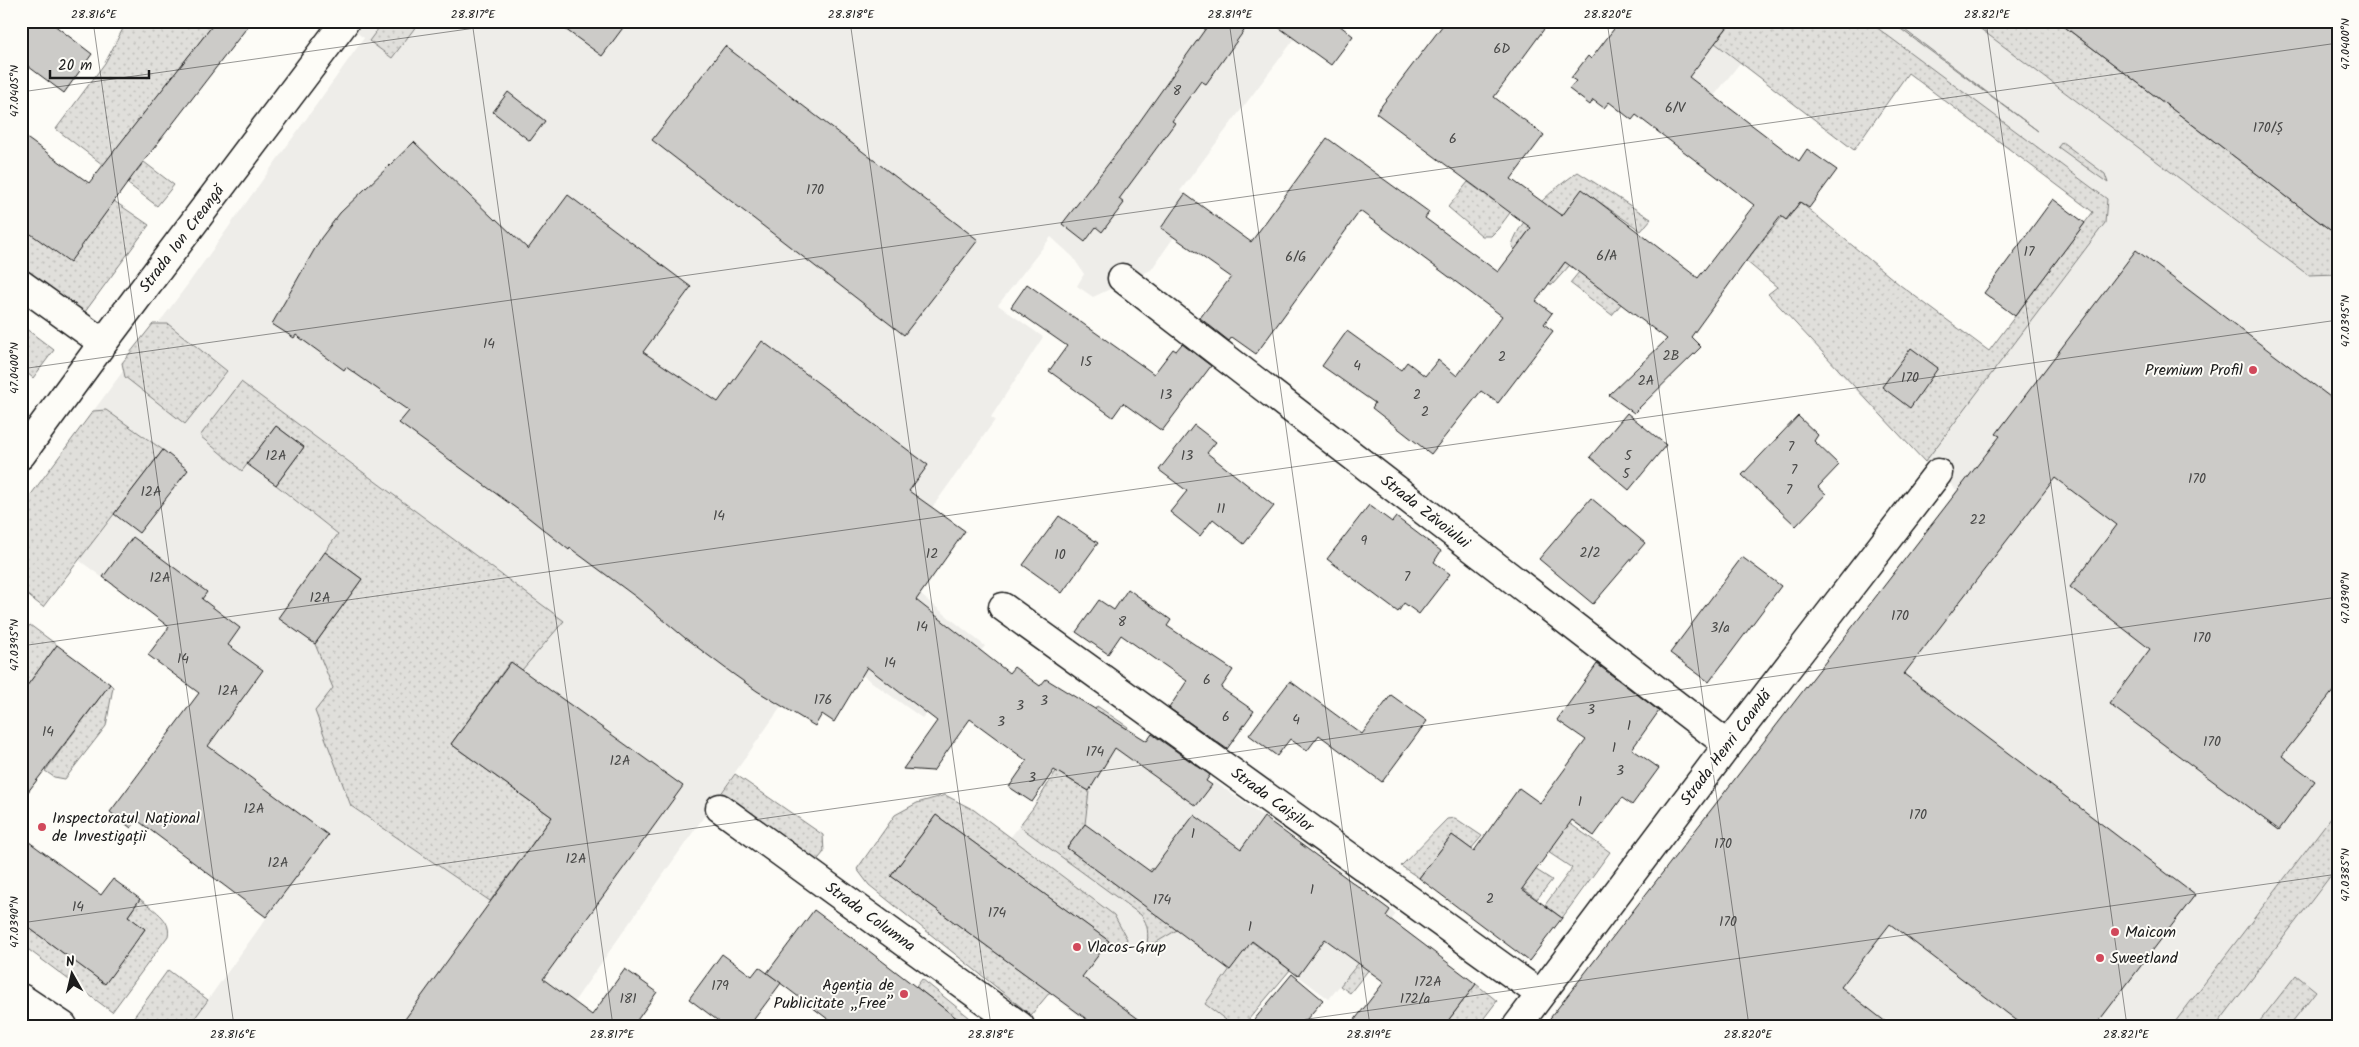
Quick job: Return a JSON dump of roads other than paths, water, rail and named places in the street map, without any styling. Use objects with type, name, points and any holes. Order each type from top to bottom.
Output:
[{"type":"street","name":"Strada Ion Creangă","points":[[21,455],[103,342],[344,24]]},
{"type":"street","name":"Strada Zăvoiului","points":[[1122,278],[1728,745]]},
{"type":"street","points":[[21,284],[103,342]]},
{"type":"street","name":"Strada Henri Coandă","points":[[1517,1026],[1728,745],[1938,473]]},
{"type":"street","name":"Strada Caișilor","points":[[1003,607],[1540,994]]},
{"type":"street","name":"Strada Columna","points":[[720,808],[1020,1026]]},
{"type":"street","points":[[21,998],[63,1026]]},
{"type":"place","name":"Premium Profil","points":[[2253,370]]},
{"type":"place","name":"Inspectoratul Național de Investigații","points":[[42,827]]},
{"type":"place","name":"Maicom","points":[[2115,932]]},
{"type":"place","name":"Vlacos-Grup","points":[[1077,947]]},
{"type":"place","name":"Sweetland","points":[[2100,958]]},
{"type":"place","name":"Agenția de Publicitate „Free”","points":[[904,994]]}]
